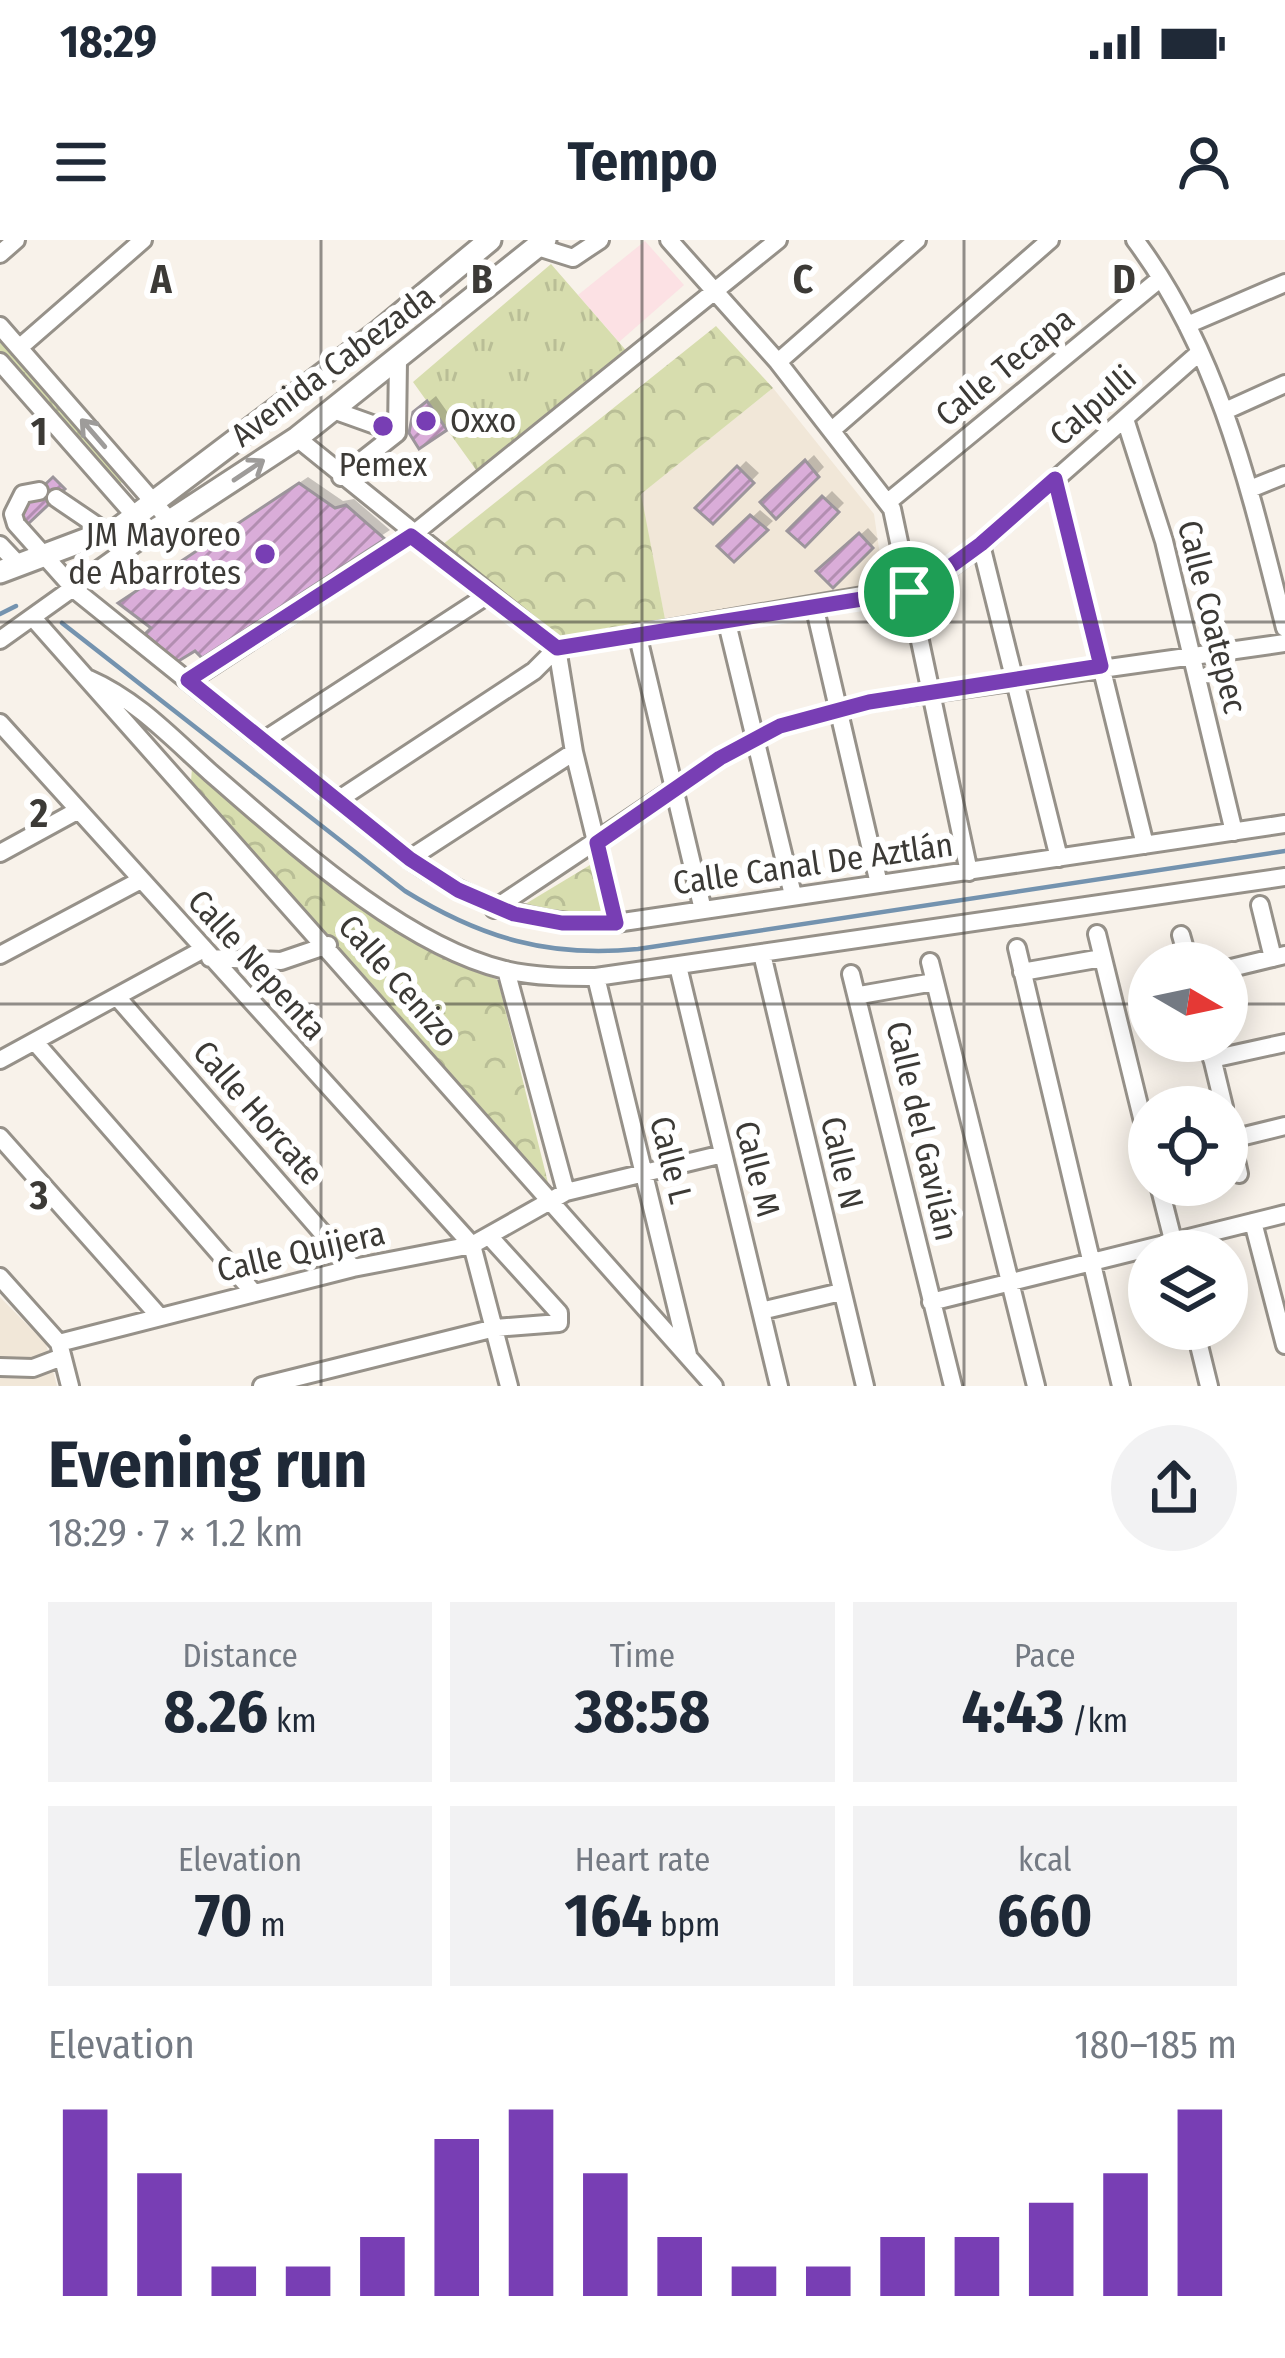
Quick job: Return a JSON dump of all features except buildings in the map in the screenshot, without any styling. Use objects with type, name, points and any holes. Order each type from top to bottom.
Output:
[{"type":"main road","name":"Avenida Cabezada","points":[[8,567],[119,525],[380,331],[490,240]]},
{"type":"main road","name":"Avenida Cabezada","points":[[119,525],[160,527],[297,438],[542,243]]},
{"type":"street","points":[[0,254],[16,240]]},
{"type":"street","points":[[19,348],[143,240]]},
{"type":"street","points":[[542,243],[573,258],[600,240]]},
{"type":"street","points":[[669,240],[778,362],[888,502],[969,872]]},
{"type":"street","points":[[188,680],[411,536],[717,294],[778,240]]},
{"type":"street","points":[[778,362],[917,240]]},
{"type":"street","points":[[832,430],[1050,240]]},
{"type":"street","points":[[1159,240],[1138,244],[1187,326],[1225,411],[1285,628]]},
{"type":"street","name":"Calle Tecapa","points":[[888,502],[1161,278]]},
{"type":"street","points":[[1187,326],[1285,283]]},
{"type":"street","points":[[0,326],[151,500],[160,527]]},
{"type":"street","name":"Calpulli","points":[[557,648],[909,592],[934,582],[1200,352]]},
{"type":"street","points":[[340,477],[392,440],[388,427],[398,360]]},
{"type":"street","points":[[0,362],[119,525]]},
{"type":"street","points":[[1225,411],[1285,384]]},
{"type":"street","points":[[333,410],[388,427]]},
{"type":"street","name":"Calle Coatepec","points":[[1125,419],[1160,524],[1234,832]]},
{"type":"street","points":[[297,438],[411,536],[557,648],[574,752],[616,923]]},
{"type":"street","points":[[1250,489],[1285,475]]},
{"type":"street","points":[[1055,479],[1145,845]]},
{"type":"street","points":[[8,528],[23,494],[47,495],[119,525]]},
{"type":"street","name":"Avenida Cabezada","points":[[0,640],[160,527]]},
{"type":"street","name":"Calle Canal De Aztlán","points":[[8,528],[41,554],[74,590],[266,739],[410,859],[494,908],[562,923],[616,923],[1285,824]]},
{"type":"street","points":[[981,544],[1059,858]]},
{"type":"street","points":[[0,545],[8,567]]},
{"type":"street","points":[[266,739],[487,596]]},
{"type":"street","points":[[814,604],[879,884]]},
{"type":"street","name":"Calle Cenizo","points":[[34,619],[328,945],[714,1386]]},
{"type":"street","points":[[726,620],[793,895]]},
{"type":"street","points":[[637,633],[703,910]]},
{"type":"street","points":[[494,908],[754,738],[839,708],[1101,666],[1285,643]]},
{"type":"street","points":[[338,800],[533,671],[557,648]]},
{"type":"street","points":[[89,679],[134,703],[326,866],[410,927],[456,953],[506,970],[596,977],[1285,878]]},
{"type":"street","name":"Calle Nepenta","points":[[0,723],[8,746],[75,812],[472,1246]]},
{"type":"street","points":[[410,859],[574,752]]},
{"type":"street","points":[[189,791],[214,775]]},
{"type":"street","points":[[0,853],[75,812]]},
{"type":"street","points":[[0,955],[139,881]]},
{"type":"street","points":[[1248,964],[1279,957],[1260,905]]},
{"type":"street","points":[[1097,934],[1134,1086]]},
{"type":"street","points":[[1181,935],[1183,942]]},
{"type":"street","points":[[0,1060],[206,954],[280,961],[328,945]]},
{"type":"street","points":[[1017,948],[1121,1386]]},
{"type":"street","name":"Calle N","points":[[762,953],[865,1386]]},
{"type":"street","points":[[1022,972],[1102,958]]},
{"type":"street","name":"Calle del Gavilán","points":[[929,962],[1036,1386]]},
{"type":"street","name":"Calle M","points":[[678,966],[779,1386]]},
{"type":"street","points":[[506,970],[566,1192]]},
{"type":"street","name":"Calle del Gavilán","points":[[851,974],[860,995],[953,1386]]},
{"type":"street","name":"Calle L","points":[[596,977],[689,1358]]},
{"type":"street","points":[[860,995],[934,982]]},
{"type":"street","name":"Calle Horcate","points":[[117,997],[353,1268]]},
{"type":"street","points":[[35,1042],[254,1293]]},
{"type":"street","points":[[1248,1046],[1285,1043]]},
{"type":"street","points":[[1248,1135],[1285,1126]]},
{"type":"street","points":[[0,1137],[159,1316]]},
{"type":"street","name":"Calle Quijera","points":[[0,1367],[33,1368],[61,1350],[159,1316],[353,1268],[472,1246],[566,1192],[723,1154]]},
{"type":"street","points":[[1227,1230],[1285,1214]]},
{"type":"street","points":[[1253,1222],[1285,1346]]},
{"type":"street","points":[[262,1386],[494,1328],[550,1328],[559,1323],[559,1313],[490,1237]]},
{"type":"street","points":[[472,1246],[509,1386]]},
{"type":"street","points":[[932,1302],[1128,1255]]},
{"type":"street","points":[[0,1277],[61,1350],[70,1386]]},
{"type":"street","points":[[761,1311],[842,1292]]},
{"type":"street","points":[[1200,1350],[1209,1386]]},
{"type":"shaded area","points":[[645,241],[684,285],[619,342],[578,295]]},
{"type":"shaded area","points":[[773,388],[874,514],[885,590],[666,624],[640,494]]},
{"type":"shaded area","points":[[0,1297],[46,1344],[57,1386],[0,1386]]},
{"type":"green space","points":[[551,264],[630,355],[479,474],[413,382]]},
{"type":"green space","points":[[716,326],[773,388],[641,494],[666,624],[555,643],[437,549]]},
{"type":"green space","points":[[0,334],[127,479],[116,486],[0,354]]},
{"type":"green space","points":[[192,768],[384,921],[435,955],[498,980],[549,1187],[191,781]]},
{"type":"green space","points":[[590,865],[603,910],[585,915],[522,906]]},
{"type":"waterway","points":[[0,614],[16,606]]},
{"type":"waterway","points":[[62,623],[405,891],[461,921],[545,947],[638,949],[1285,851]]},
{"type":"place","name":"Oxxo","points":[[426,421]]},
{"type":"place","name":"Pemex","points":[[383,426]]},
{"type":"place","name":"JM Mayoreo de Abarrotes","points":[[265,554]]},
{"type":"route","points":[[1055,479],[1101,666],[839,708],[754,738],[597,843],[616,923],[562,923],[514,914],[435,877],[188,680],[411,536],[557,648],[909,592],[940,578],[1055,479]]}]
